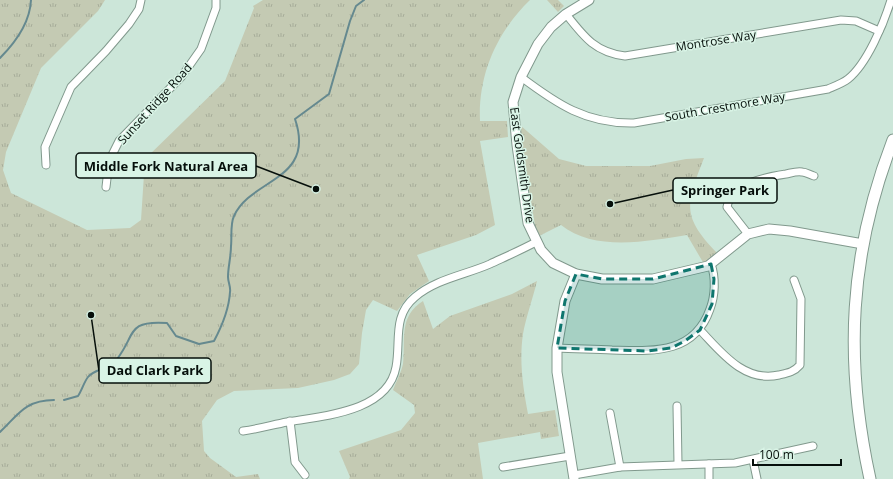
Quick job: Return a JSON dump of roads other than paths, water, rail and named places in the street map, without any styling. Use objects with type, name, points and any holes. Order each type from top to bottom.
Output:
[{"type":"main road","points":[[870,479],[860,430],[853,343],[857,278],[876,187],[893,140]]},
{"type":"street","points":[[46,166],[45,147],[71,87],[106,51],[129,24],[139,9],[141,0]]},
{"type":"street","name":"Sunset Ridge Road","points":[[106,187],[109,161],[119,141],[182,76],[202,49],[216,8],[216,0]]},
{"type":"street","name":"East Goldsmith Drive","points":[[589,0],[566,14],[551,27],[538,44],[521,77],[513,102],[515,130],[528,223],[536,242],[553,263],[576,274],[602,279],[653,279],[669,277],[711,264],[748,234],[769,229],[790,231],[863,244]]},
{"type":"street","name":"South Crestmore Way","points":[[521,77],[553,101],[582,115],[608,122],[634,124],[828,89],[848,80],[860,67],[879,31],[891,0]]},
{"type":"street","name":"Montrose Way","points":[[566,14],[582,34],[596,47],[613,54],[625,56],[841,20],[856,21],[879,31]]},
{"type":"street","points":[[748,234],[727,207],[728,200],[736,192],[746,184],[770,176],[801,171],[814,176]]},
{"type":"street","points":[[243,431],[342,413],[378,396],[389,384],[396,368],[398,325],[403,311],[415,297],[437,283],[489,264],[536,242]]},
{"type":"street","points":[[557,348],[636,351],[663,349],[678,345],[700,330],[707,316],[713,298],[714,279],[711,264]]},
{"type":"street","points":[[576,274],[565,302],[557,348],[557,372],[574,477],[620,467],[678,464],[735,464],[813,446]]},
{"type":"street","points":[[700,330],[735,366],[747,373],[770,377],[794,371],[800,365],[801,299],[794,280]]},
{"type":"street","points":[[677,406],[678,464]]},
{"type":"street","points":[[610,413],[620,467]]},
{"type":"street","points":[[290,422],[296,462],[305,475]]},
{"type":"street","points":[[504,467],[570,456]]},
{"type":"street","points":[[753,460],[757,479]]},
{"type":"street","points":[[709,464],[709,479]]},
{"type":"waterway","points":[[0,58],[21,32],[28,16],[31,0]]},
{"type":"waterway","points":[[64,400],[78,396],[91,374],[110,366],[117,359],[134,331],[138,327],[145,324],[167,323],[176,336],[199,344],[214,341],[225,317],[228,305],[230,290],[228,273],[234,216],[242,203],[279,176],[289,167],[297,155],[299,139],[295,119],[329,94],[350,21],[356,6],[364,0]]},
{"type":"waterway","points":[[0,432],[17,414],[29,406],[44,401],[54,400]]},
{"type":"place","name":"Middle Fork Natural Area","points":[[316,189]]},
{"type":"place","name":"Springer Park","points":[[610,204]]},
{"type":"place","name":"Dad Clark Park","points":[[91,315]]}]
